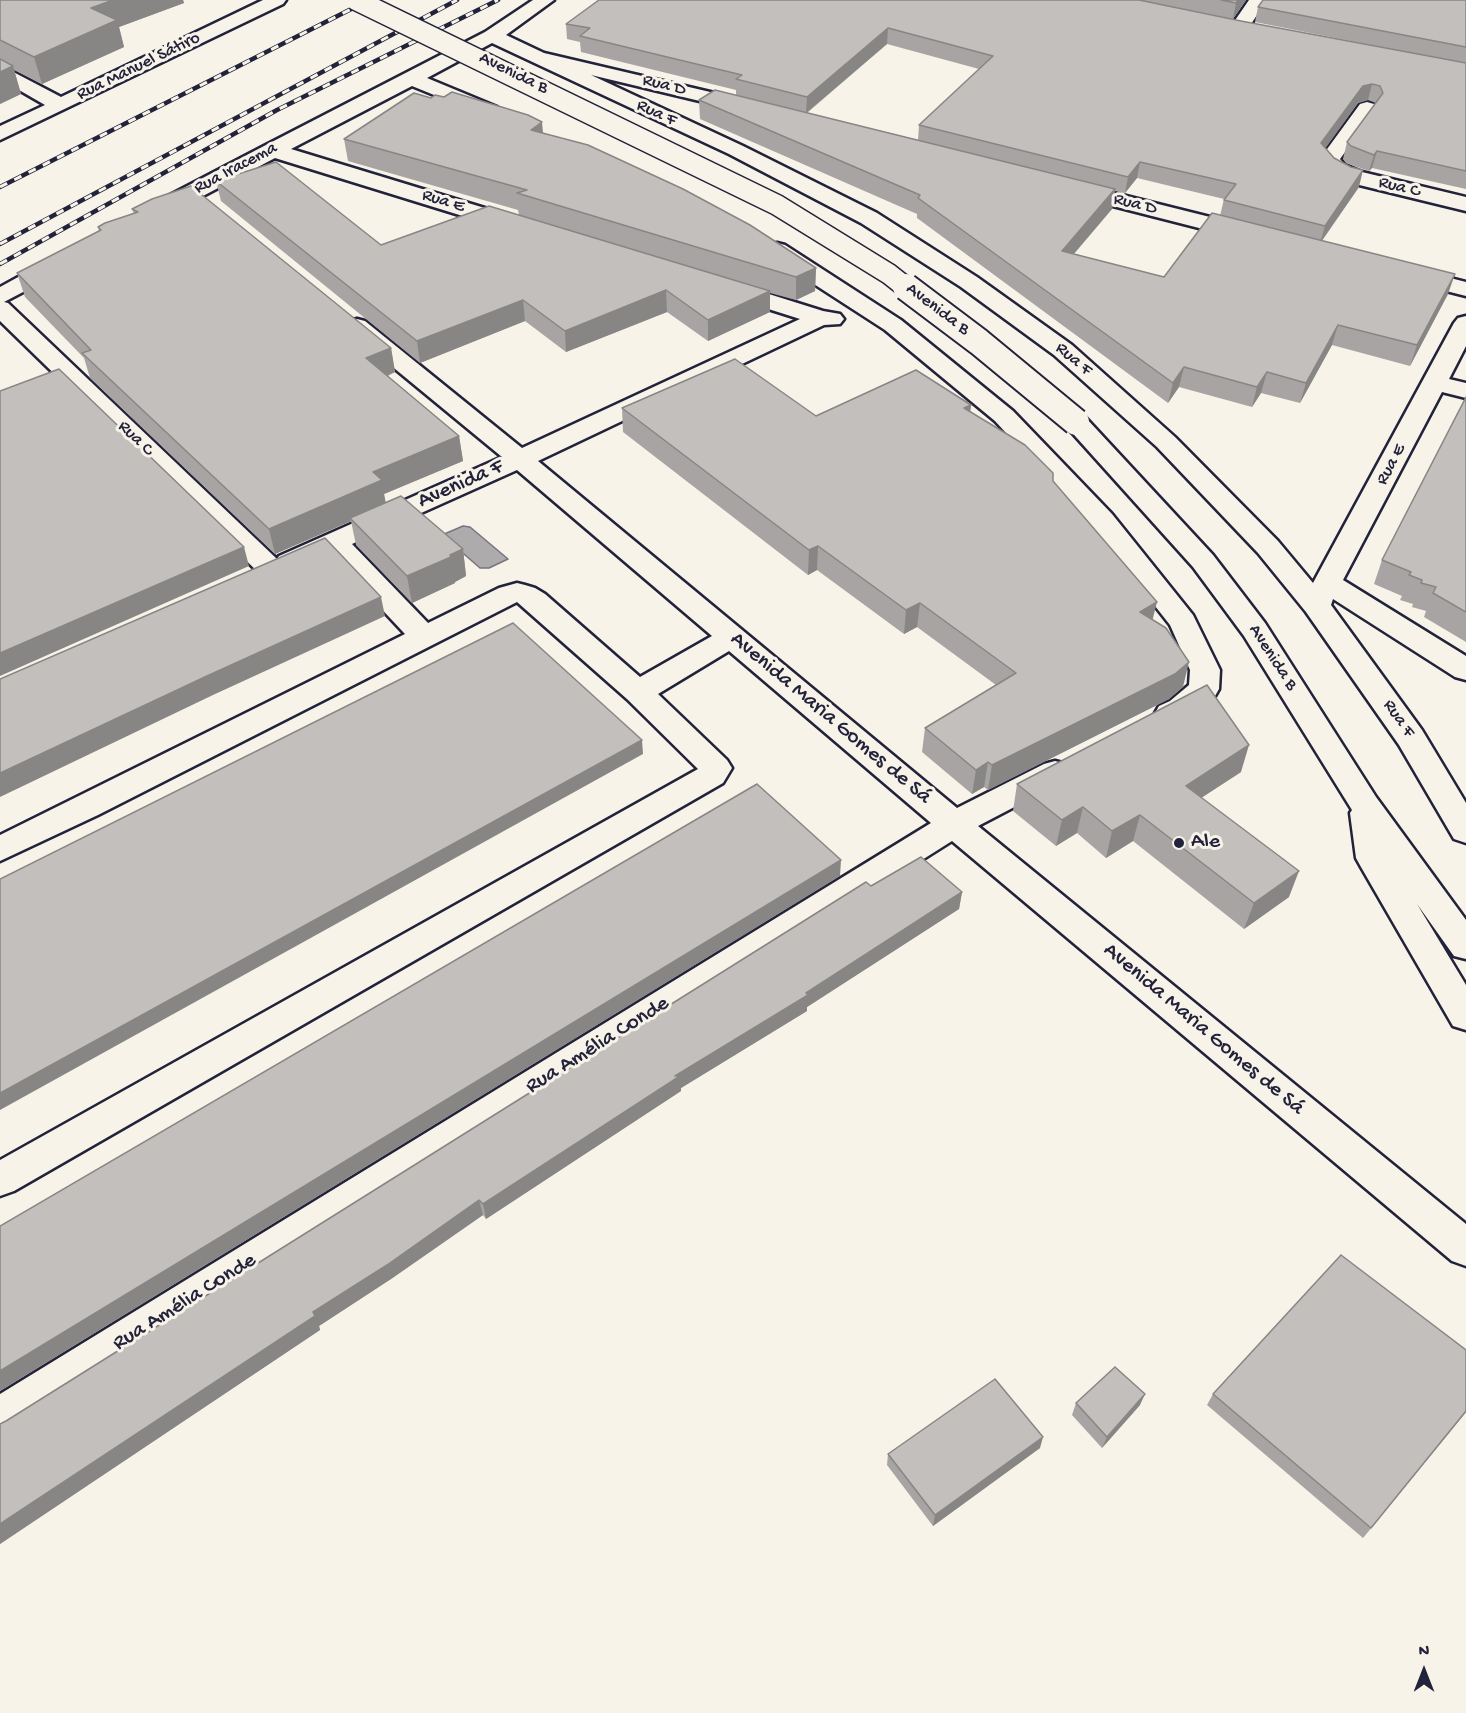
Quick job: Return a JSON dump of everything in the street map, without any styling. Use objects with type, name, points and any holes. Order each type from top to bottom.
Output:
[{"type":"street","name":"Rua Manuel Sátiro","points":[[0,134],[275,0]]},
{"type":"street","name":"Avenida B","points":[[356,0],[432,35],[777,206],[889,274],[979,342],[1077,422],[1203,561],[1255,630],[1365,805],[1466,945]]},
{"type":"street","name":"Rua Iracema","points":[[142,219],[492,36],[545,0]]},
{"type":"street","points":[[1238,29],[1258,0]]},
{"type":"street","points":[[1215,24],[1261,33]]},
{"type":"street","name":"Rua D","points":[[492,36],[538,57],[766,111]]},
{"type":"street","name":"Rua F","points":[[538,57],[736,150],[869,218],[969,282],[1063,350],[1166,442],[1269,547],[1323,595],[1466,670]]},
{"type":"street","points":[[0,71],[60,105]]},
{"type":"street","points":[[410,78],[514,121]]},
{"type":"street","name":"Rua C","points":[[1367,108],[1329,160],[1338,169],[1355,177],[1466,204]]},
{"type":"street","name":"Rua E","points":[[271,150],[540,232]]},
{"type":"street","name":"Rua D","points":[[1053,184],[1271,239]]},
{"type":"street","points":[[193,192],[220,214]]},
{"type":"street","points":[[753,237],[793,259],[894,325],[1004,416],[1102,520],[1183,622],[1205,670],[1204,689],[1181,708],[1140,729]]},
{"type":"street","points":[[0,296],[81,252]]},
{"type":"street","points":[[1386,269],[1466,289]]},
{"type":"street","points":[[709,283],[821,318],[894,325]]},
{"type":"street","name":"Rua C","points":[[0,308],[260,574]]},
{"type":"street","name":"Avenida Maria Gomes de Sá","points":[[338,310],[520,459],[954,824],[1466,1248]]},
{"type":"street","name":"Avenida F","points":[[260,574],[335,543],[520,459],[821,318]]},
{"type":"street","name":"Rua E","points":[[1323,595],[1466,323]]},
{"type":"street","points":[[1436,383],[1466,391]]},
{"type":"street","points":[[335,543],[424,637]]},
{"type":"street","points":[[0,849],[517,592],[535,601],[638,692],[716,768],[712,775],[0,1179]]},
{"type":"street","name":"Rua F","points":[[1323,595],[1412,738],[1466,831]]},
{"type":"street","points":[[638,692],[731,636]]},
{"type":"street","name":"Rua Amélia Conde","points":[[0,1418],[954,824],[1078,760]]},
{"type":"street","name":"Avenida B","points":[[1365,805],[1373,858],[1466,1016]]},
{"type":"shaded area","points":[[463,526],[470,527],[508,559],[489,568],[480,568],[442,535]]},
{"type":"building","points":[[0,0],[113,0],[91,8],[117,20],[34,57],[0,40]]},
{"type":"building","points":[[599,0],[1139,0],[1466,63],[1466,171],[1377,151],[1374,155],[1351,146],[1347,142],[1383,93],[1380,86],[1372,84],[1363,86],[1321,143],[1334,158],[1351,167],[1363,170],[1325,226],[1224,200],[1236,184],[1140,162],[1128,177],[919,125],[993,56],[888,28],[807,97],[736,79],[742,75],[580,36],[590,28],[566,24]]},
{"type":"building","points":[[1221,0],[1238,0],[1236,3]]},
{"type":"building","points":[[1263,0],[1466,0],[1466,47],[1258,7]]},
{"type":"building","points":[[0,59],[13,66],[0,72]]},
{"type":"building","points":[[715,90],[1115,189],[1062,251],[1164,277],[1212,213],[1455,274],[1417,345],[1338,325],[1306,383],[1267,372],[1257,387],[1184,367],[1173,383],[918,198],[920,195],[699,100]]},
{"type":"building","points":[[452,92],[528,115],[542,122],[531,130],[588,145],[683,189],[750,225],[816,268],[796,277],[517,193],[527,190],[344,139],[414,93],[431,98],[435,95],[444,97]]},
{"type":"building","points":[[276,162],[381,245],[489,206],[770,291],[708,320],[666,290],[565,331],[523,300],[417,341],[216,181]]},
{"type":"building","points":[[191,186],[391,348],[366,358],[459,436],[373,472],[382,480],[269,529],[82,353],[91,350],[17,273],[101,230],[98,227],[105,223],[138,212],[132,209],[152,199]]},
{"type":"building","points":[[735,359],[816,416],[916,370],[971,405],[964,408],[1025,445],[1053,473],[1053,481],[1157,602],[1140,612],[1166,628],[1189,662],[1175,674],[992,765],[988,762],[976,770],[925,728],[1016,673],[920,603],[906,610],[818,546],[809,550],[622,408]]},
{"type":"building","points":[[59,369],[244,547],[0,653],[0,391]]},
{"type":"building","points":[[1466,397],[1466,612],[1433,593],[1436,587],[1421,583],[1422,580],[1409,575],[1411,572],[1382,560]]},
{"type":"building","points":[[401,496],[463,549],[450,555],[451,557],[407,576],[350,518]]},
{"type":"building","points":[[325,538],[381,597],[0,773],[0,679]]},
{"type":"building","points":[[513,623],[642,740],[0,1093],[0,879]]},
{"type":"building","points":[[1207,685],[1249,745],[1186,786],[1299,871],[1254,903],[1140,815],[1112,831],[1083,807],[1062,820],[1017,784]]},
{"type":"building","points":[[757,784],[841,860],[0,1371],[0,1226]]},
{"type":"building","points":[[921,857],[962,892],[806,993],[808,995],[675,1076],[680,1076],[483,1204],[479,1200],[387,1265],[313,1312],[315,1316],[0,1524],[0,1424],[866,882],[871,886]]},
{"type":"building","points":[[1341,1255],[1466,1350],[1466,1411],[1371,1528],[1213,1394]]},
{"type":"building","points":[[1115,1367],[1145,1394],[1107,1437],[1076,1403]]},
{"type":"building","points":[[995,1379],[1043,1437],[935,1515],[888,1454]]},
{"type":"railway","points":[[0,187],[369,0]]},
{"type":"railway","points":[[0,244],[457,0]]},
{"type":"railway","points":[[0,264],[277,110],[498,0]]},
{"type":"place","name":"Ale","points":[[1179,843]]}]
